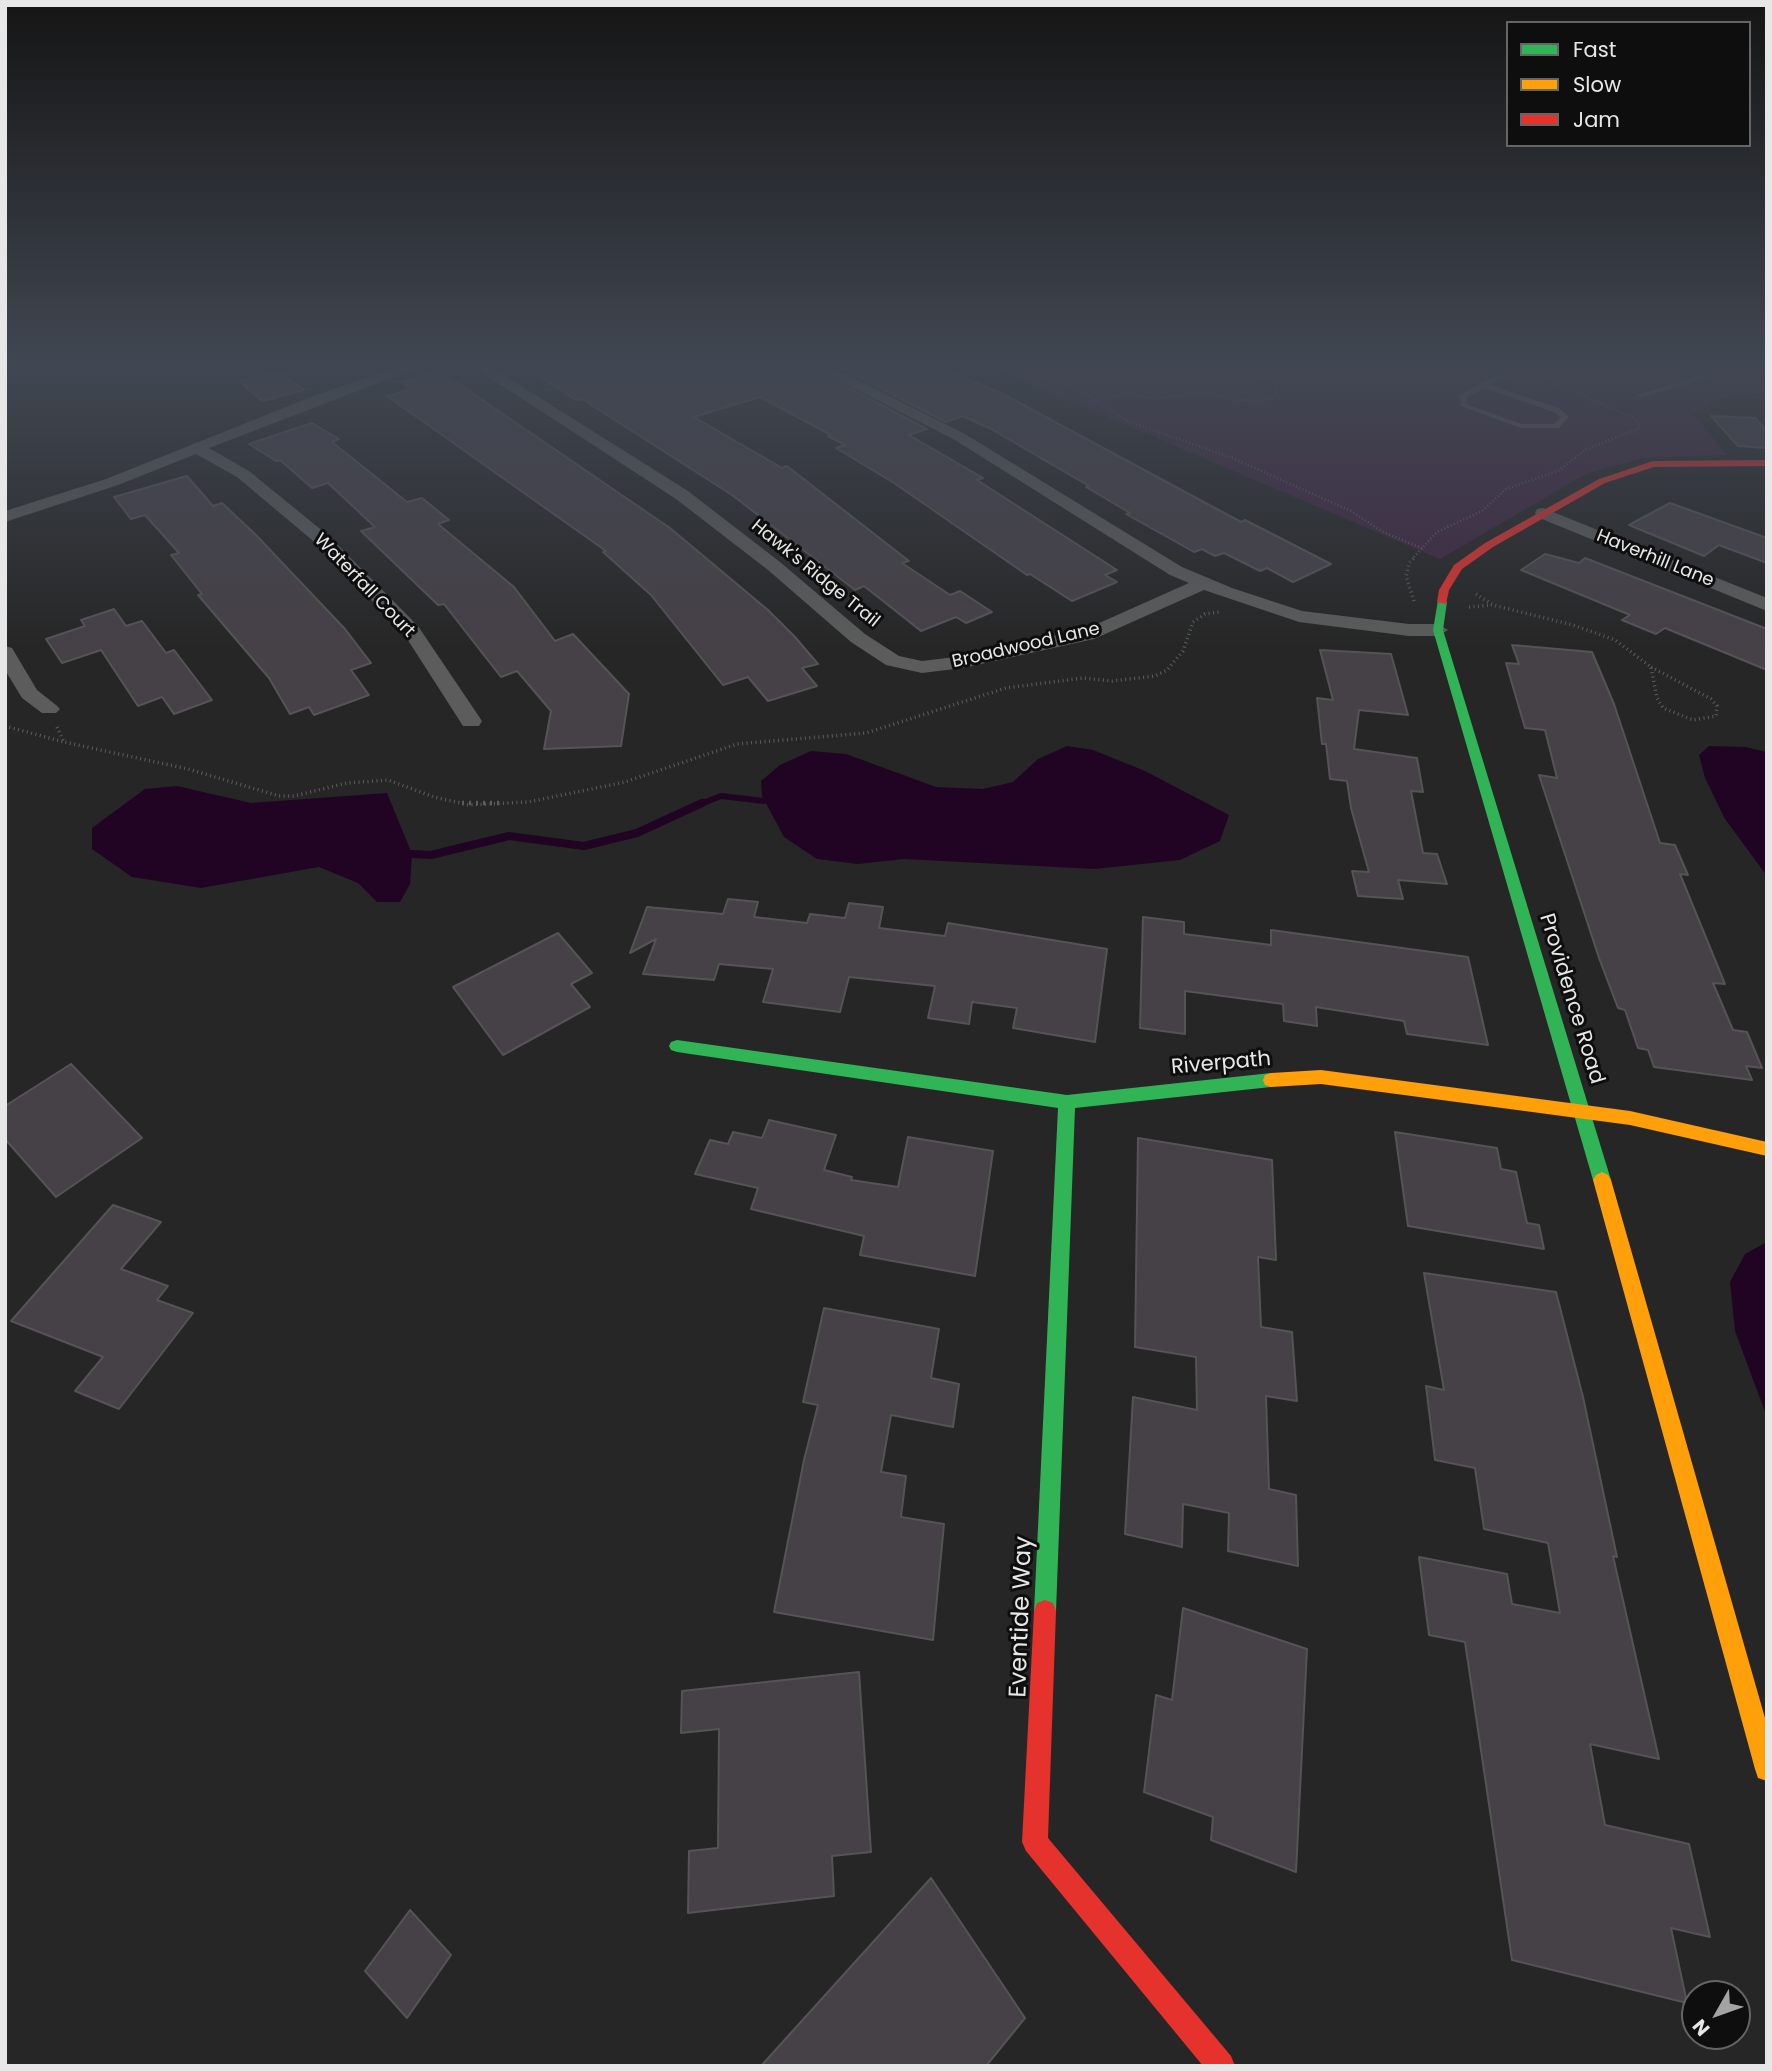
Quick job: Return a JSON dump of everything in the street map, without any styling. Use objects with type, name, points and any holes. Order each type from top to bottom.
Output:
[{"type":"street","points":[[5,517],[168,461]]},
{"type":"street","name":"Waterfall Court","points":[[219,461],[243,474],[324,541],[411,630],[471,721]]},
{"type":"street","name":"Hawk's Ridge Trail","points":[[628,461],[682,495],[774,566],[867,644],[893,661],[922,667]]},
{"type":"street","points":[[998,461],[1176,570],[1204,583],[1300,616],[1438,630]]},
{"type":"street","name":"Providence Road","points":[[1767,463],[1653,464],[1602,481],[1543,513],[1458,567],[1444,590],[1438,630],[1583,1112],[1767,1769]]},
{"type":"street","name":"Haverhill Lane","points":[[1543,513],[1767,605]]},
{"type":"street","name":"Broadwood Lane","points":[[922,667],[963,662],[1094,633],[1204,583]]},
{"type":"street","points":[[5,652],[29,694],[49,709]]},
{"type":"street","name":"Riverpath","points":[[677,1046],[1067,1102],[1205,1085],[1321,1077],[1630,1118],[1767,1149]]},
{"type":"street","name":"Eventide Way","points":[[1067,1102],[1035,1842],[1221,2066]]},
{"type":"path","points":[[1240,461],[1351,511],[1383,532],[1424,548]]},
{"type":"path","points":[[1419,630],[1414,600],[1406,576],[1409,563],[1437,532],[1482,511],[1506,489],[1558,471],[1571,461]]},
{"type":"path","points":[[1476,594],[1493,605],[1602,634],[1651,667],[1710,699],[1717,706],[1716,716],[1693,720],[1663,708],[1657,698],[1651,667]]},
{"type":"path","points":[[1468,608],[1493,605]]},
{"type":"path","points":[[5,726],[188,769],[279,796],[294,796],[347,783],[388,780],[434,797],[469,804],[528,802],[625,782],[737,744],[866,733],[898,725],[1006,688],[1083,678],[1112,681],[1155,676],[1167,670],[1183,651],[1193,622],[1209,613],[1227,614]]},
{"type":"path","points":[[49,709],[64,742]]},
{"type":"shaded area","points":[[1209,461],[1634,461],[1586,474],[1440,559]]},
{"type":"shaded area","points":[[1067,746],[1093,750],[1145,771],[1229,815],[1220,841],[1180,860],[1094,869],[904,859],[858,864],[817,859],[784,837],[762,796],[761,781],[780,765],[811,751],[846,754],[936,787],[983,789],[1013,782],[1038,759]]},
{"type":"shaded area","points":[[1709,746],[1745,747],[1767,752],[1767,876],[1725,819],[1705,778],[1699,755]]},
{"type":"shaded area","points":[[177,786],[251,803],[387,793],[412,854],[410,884],[400,902],[377,902],[358,883],[319,867],[201,888],[132,877],[92,849],[92,828],[145,789]]},
{"type":"shaded area","points":[[1767,1242],[1767,1417],[1735,1331],[1730,1282],[1745,1254]]},
{"type":"building","points":[[281,461],[355,461],[407,502],[422,498],[449,520],[438,524],[514,587],[555,641],[573,634],[629,694],[621,746],[544,749],[551,711],[517,671],[501,677],[444,604],[438,605],[361,531],[375,527],[328,483],[312,488]]},
{"type":"building","points":[[478,461],[571,461],[670,528],[768,610],[818,664],[802,668],[817,686],[768,701],[748,677],[723,685],[651,595],[603,552],[606,551]]},
{"type":"building","points":[[678,461],[769,461],[782,468],[787,466],[909,561],[902,563],[950,595],[960,591],[992,612],[966,623],[956,617],[921,631],[864,586],[855,590],[732,495]]},
{"type":"building","points":[[857,461],[953,461],[983,478],[977,480],[1117,570],[1105,575],[1117,582],[1072,601],[1030,574],[1027,575],[894,483]]},
{"type":"building","points":[[1045,461],[1127,461],[1241,522],[1245,520],[1331,564],[1293,582],[1267,568],[1260,571],[1224,553],[1215,556],[1202,549],[1194,552],[1126,514],[1130,513],[1086,487],[1089,486]]},
{"type":"building","points":[[187,476],[213,506],[222,503],[256,535],[345,629],[371,663],[351,670],[369,695],[314,715],[309,707],[290,714],[269,678],[198,595],[202,594],[171,555],[179,553],[145,515],[131,519],[114,497]]},
{"type":"building","points":[[1670,503],[1767,538],[1767,563],[1719,545],[1704,556],[1629,525]]},
{"type":"building","points":[[1545,554],[1579,563],[1585,558],[1767,629],[1767,670],[1665,628],[1656,634],[1622,620],[1630,615],[1521,570]]},
{"type":"building","points":[[114,609],[126,626],[142,621],[166,653],[174,650],[212,700],[174,714],[162,697],[138,706],[101,650],[62,663],[46,639],[85,626],[81,620]]},
{"type":"building","points":[[1512,645],[1592,652],[1614,704],[1660,843],[1675,845],[1688,875],[1680,874],[1725,984],[1713,983],[1733,1030],[1747,1032],[1762,1068],[1746,1066],[1752,1080],[1654,1067],[1648,1050],[1638,1048],[1625,1010],[1618,1008],[1599,958],[1539,775],[1557,778],[1545,730],[1525,728],[1506,663],[1519,664]]},
{"type":"building","points":[[1320,650],[1391,654],[1408,715],[1359,710],[1354,749],[1417,758],[1423,792],[1411,791],[1423,853],[1437,854],[1447,884],[1398,880],[1403,899],[1358,896],[1352,871],[1369,872],[1351,808],[1347,781],[1330,779],[1326,744],[1322,744],[1317,698],[1333,700]]},
{"type":"building","points":[[728,899],[758,902],[754,917],[807,923],[810,914],[845,918],[849,903],[883,907],[879,928],[945,936],[948,923],[1107,949],[1095,1042],[1013,1028],[1017,1008],[972,1002],[969,1024],[928,1018],[935,986],[849,977],[840,1012],[763,1002],[773,969],[719,964],[714,980],[643,974],[656,939],[630,953],[647,907],[723,914]]},
{"type":"building","points":[[1143,917],[1184,922],[1184,934],[1271,945],[1271,930],[1468,957],[1488,1045],[1407,1034],[1404,1021],[1316,1007],[1317,1026],[1284,1021],[1283,1004],[1185,991],[1185,1034],[1140,1028]]},
{"type":"building","points":[[558,933],[592,973],[571,984],[590,1007],[503,1055],[453,987]]},
{"type":"building","points":[[71,1064],[142,1138],[56,1197],[5,1139],[5,1106]]},
{"type":"building","points":[[769,1120],[836,1135],[824,1170],[852,1177],[851,1180],[898,1187],[908,1137],[993,1151],[975,1276],[860,1255],[864,1236],[751,1209],[758,1188],[695,1174],[710,1140],[728,1144],[733,1132],[762,1138]]},
{"type":"building","points":[[1395,1132],[1497,1148],[1501,1169],[1516,1172],[1527,1223],[1539,1225],[1544,1249],[1408,1226]]},
{"type":"building","points":[[1138,1138],[1272,1160],[1276,1260],[1258,1257],[1261,1327],[1292,1332],[1297,1401],[1266,1396],[1269,1489],[1296,1495],[1298,1566],[1228,1551],[1229,1513],[1183,1504],[1182,1547],[1125,1534],[1133,1397],[1197,1410],[1196,1357],[1135,1347]]},
{"type":"building","points":[[113,1205],[161,1222],[121,1269],[168,1286],[157,1300],[193,1313],[119,1409],[75,1391],[103,1357],[11,1321]]},
{"type":"building","points":[[1424,1273],[1556,1292],[1583,1397],[1617,1557],[1613,1556],[1659,1759],[1590,1744],[1605,1825],[1689,1844],[1710,1937],[1671,1928],[1682,1980],[1681,2002],[1512,1960],[1465,1642],[1429,1635],[1419,1557],[1507,1574],[1512,1604],[1560,1613],[1548,1543],[1484,1529],[1475,1468],[1435,1460],[1426,1386],[1444,1390]]},
{"type":"building","points":[[824,1308],[939,1329],[931,1378],[959,1384],[953,1427],[891,1415],[881,1472],[906,1476],[901,1517],[944,1524],[933,1640],[774,1612],[804,1460],[818,1405],[803,1402]]},
{"type":"building","points":[[1183,1608],[1307,1649],[1296,1872],[1211,1840],[1213,1817],[1144,1792],[1156,1695],[1172,1700]]},
{"type":"building","points":[[859,1672],[871,1852],[832,1856],[834,1896],[688,1913],[689,1851],[718,1848],[719,1729],[681,1733],[682,1691]]},
{"type":"building","points":[[931,1878],[1025,2018],[986,2066],[761,2066]]},
{"type":"building","points":[[410,1910],[451,1955],[407,2018],[365,1971]]},
{"type":"waterway","points":[[698,805],[721,796],[764,801]]},
{"type":"waterway","points":[[412,854],[431,855],[509,836],[584,846],[637,833],[702,803]]},
{"type":"traffic: fast","points":[[1442,602],[1438,630],[1602,1180]]},
{"type":"traffic: fast","points":[[677,1046],[1067,1102],[1271,1080]]},
{"type":"traffic: fast","points":[[1045,1611],[1067,1102]]},
{"type":"traffic: slow","points":[[1271,1080],[1321,1077],[1630,1118],[1767,1149]]},
{"type":"traffic: slow","points":[[1602,1180],[1767,1769]]},
{"type":"traffic: jam","points":[[1442,602],[1444,590],[1458,567],[1489,545],[1602,481],[1653,464],[1767,463]]},
{"type":"traffic: jam","points":[[1045,1611],[1035,1842],[1221,2066]]}]
